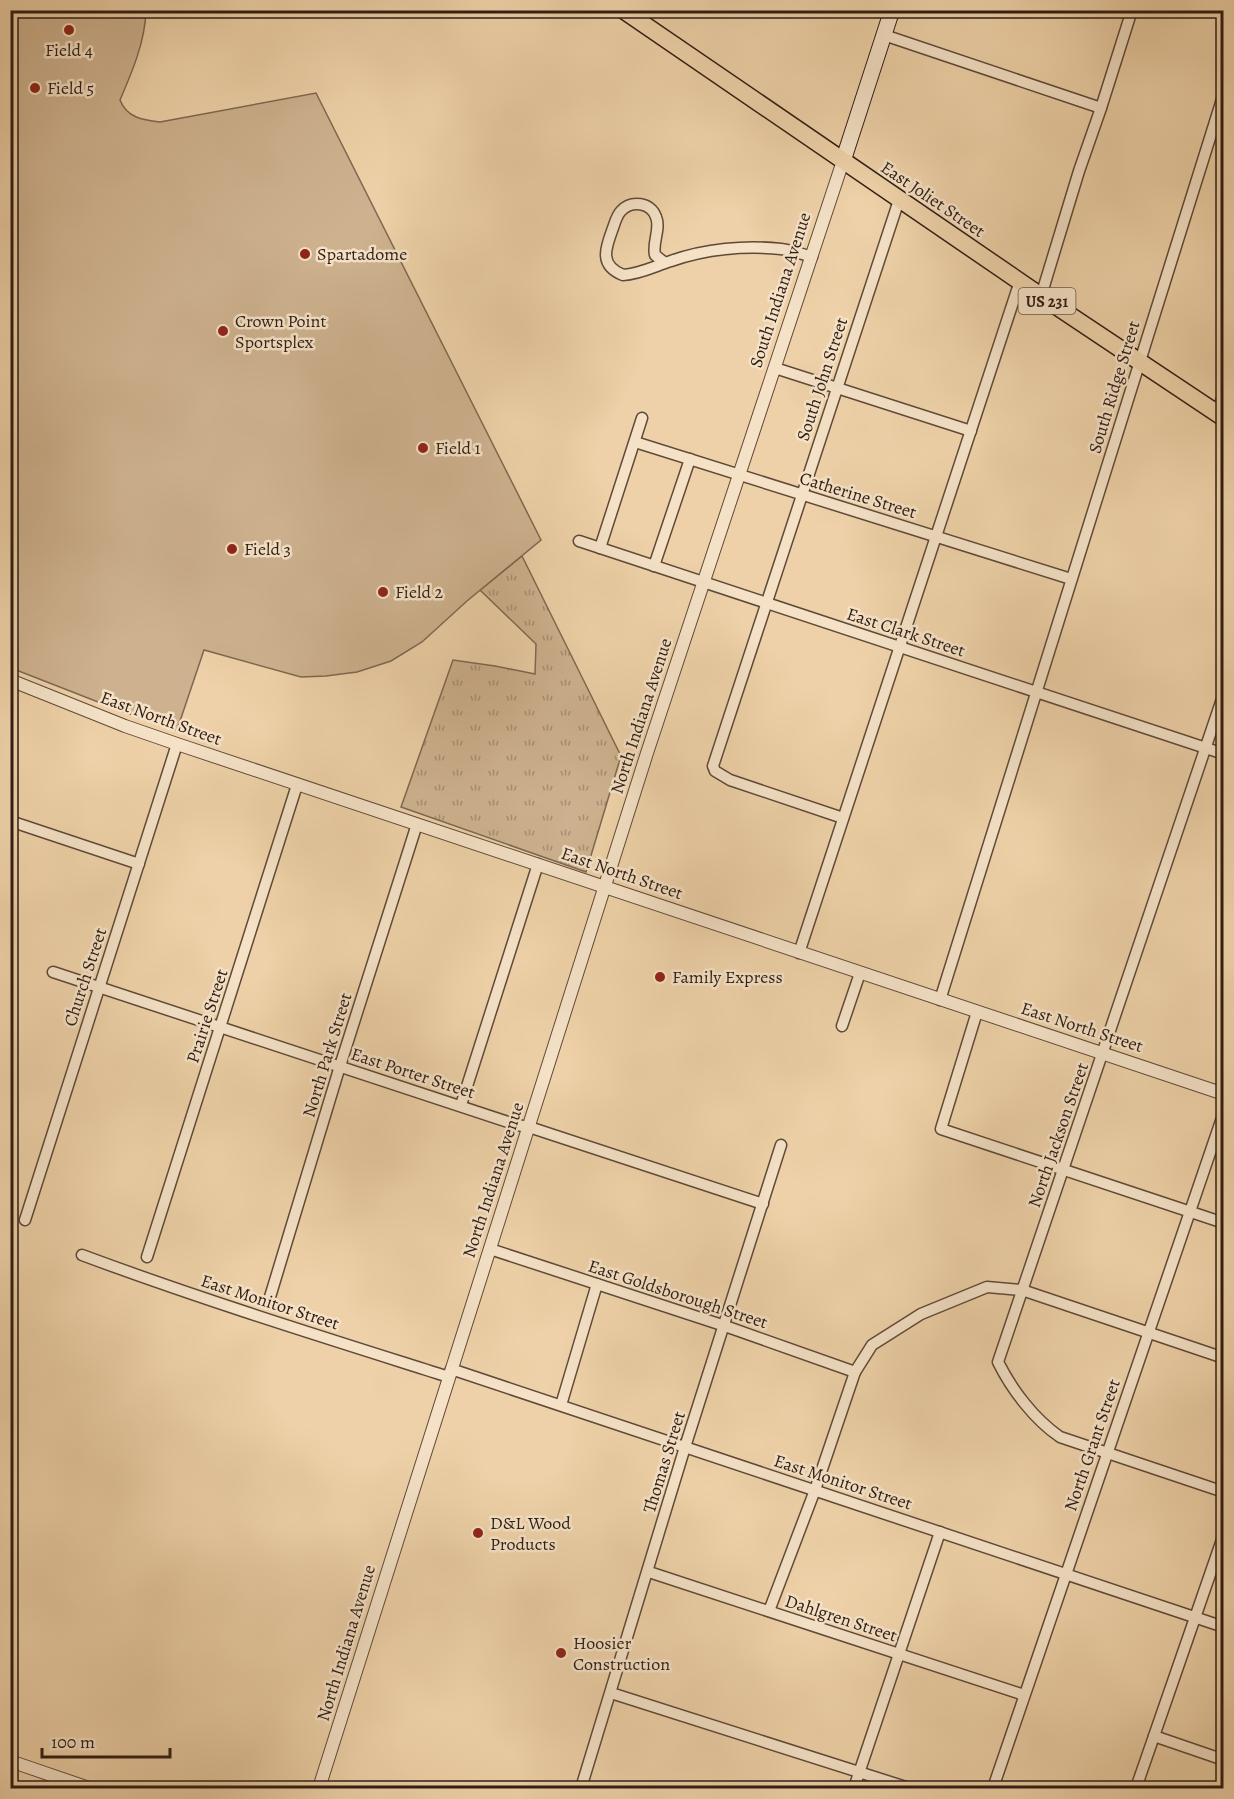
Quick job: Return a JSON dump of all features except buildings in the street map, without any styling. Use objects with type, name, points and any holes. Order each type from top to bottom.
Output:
[{"type":"main road","name":"East Joliet Street","points":[[623,10],[1139,363],[1220,415]]},
{"type":"main road","name":"South Indiana Avenue","points":[[843,161],[892,10]]},
{"type":"street","points":[[1041,296],[1078,171],[1132,10]]},
{"type":"street","points":[[884,35],[1101,108]]},
{"type":"street","name":"South Ridge Street","points":[[940,1000],[1224,93]]},
{"type":"street","name":"South Indiana Avenue","points":[[704,582],[843,161]]},
{"type":"street","name":"South John Street","points":[[843,818],[730,780],[715,771],[713,766],[899,200]]},
{"type":"street","points":[[665,263],[655,255],[658,224],[653,212],[641,204],[635,204],[618,213],[605,255],[611,268],[623,275],[704,253],[742,248],[783,249],[812,257]]},
{"type":"street","points":[[799,952],[1020,281]]},
{"type":"street","points":[[775,368],[971,430]]},
{"type":"street","points":[[1220,415],[1224,393]]},
{"type":"street","points":[[600,548],[642,418]]},
{"type":"street","name":"Catherine Street","points":[[635,442],[1071,579]]},
{"type":"street","points":[[654,566],[690,459]]},
{"type":"street","name":"East Clark Street","points":[[579,541],[1224,754]]},
{"type":"street","name":"North Indiana Avenue","points":[[319,1788],[704,582]]},
{"type":"street","name":"East North Street","points":[[10,680],[125,726],[297,785],[1224,1094]]},
{"type":"street","name":"North Jackson Street","points":[[1107,1452],[1060,1437],[1047,1428],[1009,1383],[998,1362],[1224,693]]},
{"type":"street","name":"Church Street","points":[[25,1220],[177,744]]},
{"type":"street","name":"Prairie Street","points":[[147,1257],[297,785]]},
{"type":"street","points":[[10,821],[139,864]]},
{"type":"street","name":"North Park Street","points":[[270,1297],[417,824]]},
{"type":"street","points":[[461,1106],[538,864]]},
{"type":"street","name":"East Porter Street","points":[[53,972],[763,1204]]},
{"type":"street","points":[[842,1026],[860,973]]},
{"type":"street","points":[[977,1012],[941,1129],[1224,1223]]},
{"type":"street","name":"North Grant Street","points":[[993,1788],[1224,1112]]},
{"type":"street","name":"Thomas Street","points":[[581,1788],[649,1572],[685,1447],[781,1145]]},
{"type":"street","name":"East Goldsborough Street","points":[[490,1249],[725,1326],[855,1372]]},
{"type":"street","name":"East Monitor Street","points":[[82,1255],[262,1318],[561,1405],[1224,1627]]},
{"type":"street","points":[[561,1405],[597,1284]]},
{"type":"street","points":[[769,1611],[815,1490],[855,1372],[872,1345],[921,1314],[987,1287],[1022,1290],[1224,1358]]},
{"type":"street","points":[[1107,1452],[1224,1492]]},
{"type":"street","points":[[854,1788],[940,1532]]},
{"type":"street","points":[[1136,1788],[1224,1534]]},
{"type":"street","name":"Dahlgren Street","points":[[649,1572],[1024,1695]]},
{"type":"street","points":[[611,1693],[909,1788]]},
{"type":"street","points":[[1154,1736],[1224,1760]]},
{"type":"street","points":[[10,1761],[89,1788]]},
{"type":"green space","name":"Crown Point Sportsplex","points":[[10,11],[146,11],[140,45],[120,100],[127,111],[142,119],[160,122],[316,93],[541,540],[467,601],[422,642],[391,661],[357,672],[301,677],[204,650],[177,730],[11,668]]},
{"type":"green space","points":[[522,556],[621,756],[586,872],[401,807],[453,660],[535,674],[536,644],[480,590]]},
{"type":"place","name":"Field 4","points":[[69,30]]},
{"type":"place","name":"Field 5","points":[[35,88]]},
{"type":"place","name":"Spartadome","points":[[305,254]]},
{"type":"place","name":"Crown Point Sportsplex","points":[[223,331]]},
{"type":"place","name":"Field 1","points":[[423,448]]},
{"type":"place","name":"Field 3","points":[[232,549]]},
{"type":"place","name":"Field 2","points":[[383,592]]},
{"type":"place","name":"Family Express","points":[[660,977]]},
{"type":"place","name":"D&L Wood Products","points":[[478,1533]]},
{"type":"place","name":"Hoosier Construction","points":[[561,1653]]}]
